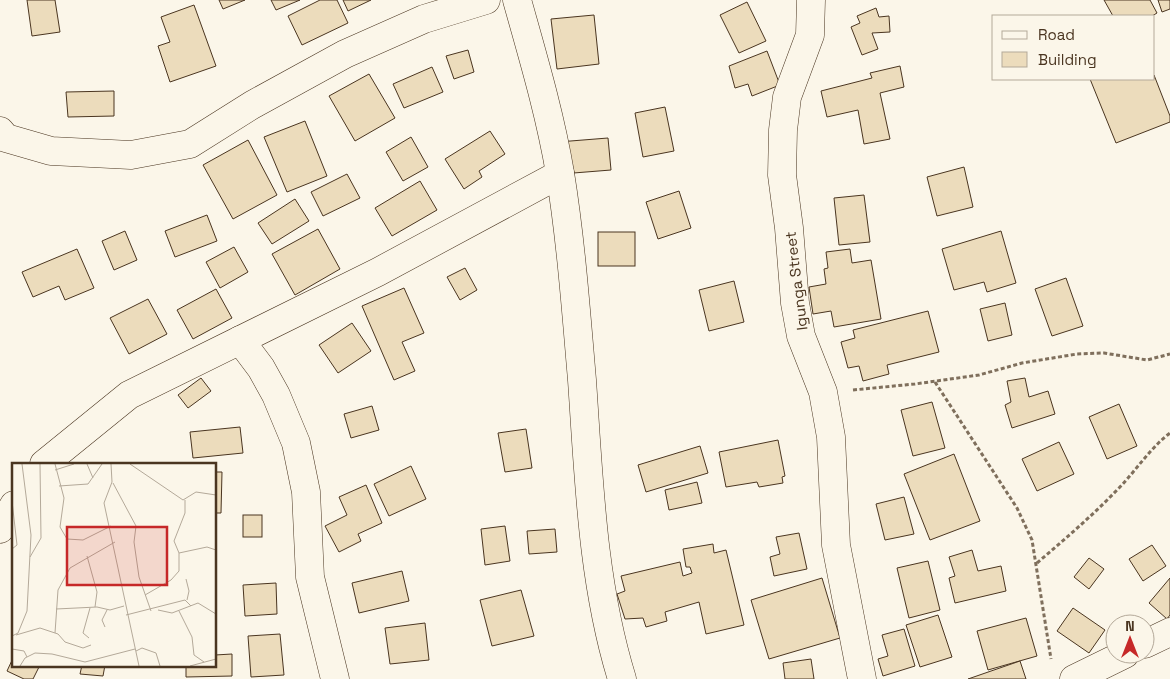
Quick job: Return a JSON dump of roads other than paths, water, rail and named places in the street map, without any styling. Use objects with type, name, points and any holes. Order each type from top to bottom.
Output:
[{"type":"street","points":[[0,131],[6,138],[51,151],[131,155],[190,144],[252,105],[344,54],[424,19],[486,0]]},
{"type":"street","points":[[518,0],[544,100],[560,174],[582,380],[586,459],[594,537],[619,669]]},
{"type":"street","name":"Igunga Street","points":[[811,0],[810,35],[787,98],[783,130],[782,175],[801,336],[823,392],[831,437],[836,545],[862,679]]},
{"type":"street","points":[[45,463],[129,395],[378,272],[560,174]]},
{"type":"street","points":[[240,340],[261,368],[276,394],[296,443],[306,492],[310,577],[335,679]]},
{"type":"street","points":[[0,529],[12,508]]},
{"type":"street","points":[[1155,639],[1170,632]]},
{"type":"street","points":[[1074,679],[1105,664]]}]
